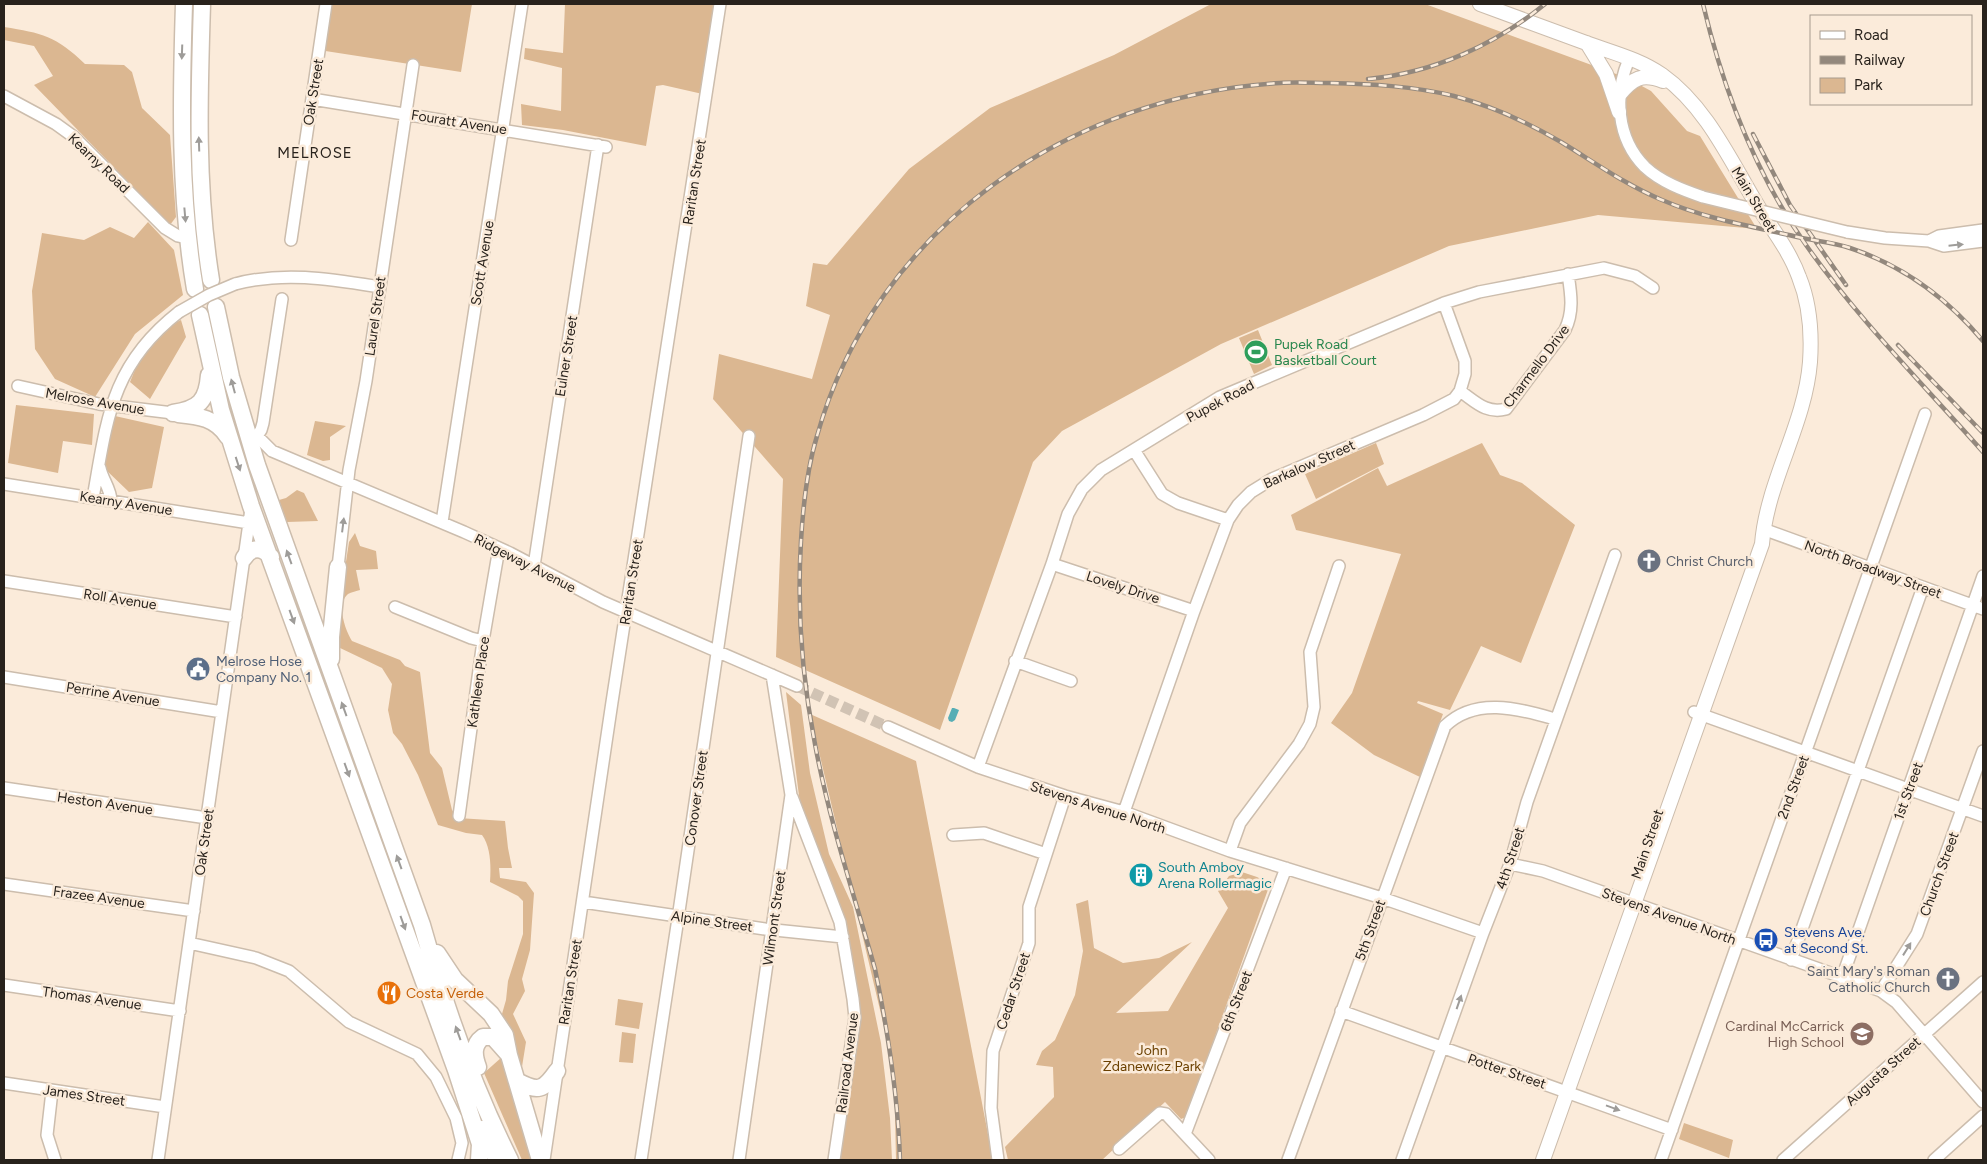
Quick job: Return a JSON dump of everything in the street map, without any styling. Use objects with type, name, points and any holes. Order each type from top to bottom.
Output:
[{"type":"highway","points":[[184,4],[180,114],[182,172],[187,238],[195,289]]},
{"type":"highway","points":[[202,4],[199,137],[204,226],[211,280]]},
{"type":"highway","points":[[216,307],[227,362],[240,412],[261,479],[422,925],[442,990],[488,1111],[510,1160]]},
{"type":"highway","points":[[200,315],[210,365],[231,443],[251,506],[462,1086],[480,1144],[479,1160]]},
{"type":"highway","points":[[173,413],[192,408],[202,401],[208,387],[210,365]]},
{"type":"highway","points":[[240,412],[257,436]]},
{"type":"highway","points":[[173,413],[211,420],[220,427],[231,443]]},
{"type":"highway","points":[[244,558],[248,552],[259,549],[265,551],[270,557]]},
{"type":"highway","points":[[334,681],[331,637],[338,567]]},
{"type":"highway","points":[[422,925],[450,973],[465,991],[491,1014],[499,1024],[507,1041],[509,1054],[542,1160]]},
{"type":"highway","points":[[488,1111],[475,1058],[476,1045],[483,1037],[490,1036],[500,1043],[509,1054]]},
{"type":"highway","points":[[517,1081],[531,1088],[541,1088],[549,1083],[557,1071]]},
{"type":"highway","points":[[462,1086],[497,1160]]},
{"type":"main road","name":"Main Street","points":[[1480,4],[1629,59],[1661,75],[1677,88],[1707,122],[1793,263],[1800,277],[1808,308],[1811,343],[1810,364],[1804,394],[1763,529],[1754,541],[1698,713],[1564,1090],[1543,1160]]},
{"type":"main road","points":[[1587,43],[1606,74],[1619,112]]},
{"type":"main road","points":[[1619,95],[1634,79],[1643,77],[1656,78],[1677,88]]},
{"type":"main road","name":"Main Street","points":[[1534,1160],[1564,1090]]},
{"type":"street","name":"Oak Street","points":[[291,240],[326,4]]},
{"type":"street","name":"Scott Avenue","points":[[442,522],[522,4]]},
{"type":"street","name":"Raritan Street","points":[[542,1160],[720,4]]},
{"type":"street","points":[[1629,59],[1619,95],[1619,112],[1626,135],[1634,151],[1645,166],[1672,184],[1703,197],[1847,232],[1885,238],[1929,241],[1944,246],[1983,241]]},
{"type":"street","name":"Laurel Street","points":[[338,567],[348,483],[380,287],[413,65]]},
{"type":"street","name":"Kearny Road","points":[[4,96],[68,132],[165,228],[178,236],[187,238]]},
{"type":"street","name":"Fouratt Avenue","points":[[312,99],[602,146]]},
{"type":"street","name":"Eulner Street","points":[[534,566],[602,146]]},
{"type":"street","points":[[1929,241],[1939,236],[1983,230]]},
{"type":"street","name":"Pupek Road","points":[[978,767],[1015,661],[1052,564],[1068,514],[1082,489],[1101,470],[1220,397],[1444,303],[1479,292],[1604,268],[1618,270],[1635,276],[1653,288]]},
{"type":"street","name":"Charmello Drive","points":[[1460,391],[1487,410],[1495,412],[1506,409],[1565,330],[1571,318],[1568,274]]},
{"type":"street","points":[[93,498],[111,406],[132,362],[154,335],[179,312],[208,295],[235,284],[264,278],[292,276],[329,279],[380,287]]},
{"type":"street","points":[[257,436],[263,423],[282,299]]},
{"type":"street","points":[[1444,303],[1465,361],[1465,374],[1460,391]]},
{"type":"street","name":"Melrose Avenue","points":[[18,386],[111,406],[173,413]]},
{"type":"street","name":"Barkalow Street","points":[[1124,812],[1194,611],[1228,520],[1238,505],[1251,492],[1272,479],[1423,415],[1454,399],[1460,391]]},
{"type":"street","name":"2nd Street","points":[[1661,1160],[1925,414]]},
{"type":"street","name":"Ridgeway Avenue","points":[[257,436],[267,447],[278,454],[442,522],[499,548],[627,612],[797,686]]},
{"type":"street","name":"Conover Street","points":[[641,1160],[679,917],[749,436]]},
{"type":"street","points":[[1134,450],[1162,494],[1178,503],[1228,520]]},
{"type":"street","points":[[99,461],[102,477],[110,494],[111,501]]},
{"type":"street","name":"Kearny Avenue","points":[[4,484],[249,523]]},
{"type":"street","name":"Oak Street","points":[[158,1160],[251,506]]},
{"type":"street","name":"North Broadway Street","points":[[1763,529],[1979,607]]},
{"type":"street","name":"Kathleen Place","points":[[459,816],[483,641],[499,548]]},
{"type":"street","name":"4th Street","points":[[1402,1160],[1510,864],[1526,802],[1615,555]]},
{"type":"street","name":"Lovely Drive","points":[[1052,564],[1194,611]]},
{"type":"street","points":[[1230,851],[1240,823],[1299,744],[1310,724],[1314,707],[1310,652],[1339,566]]},
{"type":"street","name":"1st Street","points":[[1842,978],[1908,790],[1979,607],[1983,576]]},
{"type":"street","name":"Roll Avenue","points":[[4,581],[236,618]]},
{"type":"street","points":[[1792,960],[1923,587]]},
{"type":"street","points":[[395,607],[471,638],[483,641]]},
{"type":"street","points":[[1015,661],[1071,681]]},
{"type":"street","name":"Wilmont Street","points":[[739,1160],[791,796],[772,675]]},
{"type":"street","name":"Perrine Avenue","points":[[4,677],[222,712]]},
{"type":"street","name":"5th Street","points":[[1288,1160],[1445,726],[1453,718],[1466,711],[1490,708],[1514,708],[1556,719]]},
{"type":"street","points":[[1698,713],[1983,816]]},
{"type":"street","name":"Stevens Avenue North","points":[[888,727],[978,767],[1065,796],[1124,812],[1230,851],[1484,932]]},
{"type":"street","name":"Church Street","points":[[1881,991],[1917,934],[1983,751]]},
{"type":"street","name":"Heston Avenue","points":[[4,788],[207,818]]},
{"type":"street","name":"Railroad Avenue","points":[[791,796],[840,922],[855,1018],[834,1160]]},
{"type":"street","name":"Cedar Street","points":[[998,1160],[991,1108],[993,1051],[1029,943],[1029,907],[1065,796]]},
{"type":"street","points":[[953,835],[984,832],[1046,854]]},
{"type":"street","name":"Stevens Avenue North","points":[[1510,864],[1543,871],[1881,991],[1896,1002],[1983,1102]]},
{"type":"street","name":"6th Street","points":[[1185,1134],[1286,868]]},
{"type":"street","name":"Frazee Avenue","points":[[4,884],[194,911]]},
{"type":"street","name":"Alpine Street","points":[[583,902],[773,930],[843,937]]},
{"type":"street","points":[[189,943],[256,958],[289,971],[350,1022],[417,1054],[436,1077],[456,1118],[461,1138],[458,1160]]},
{"type":"street","name":"Augusta Street","points":[[1782,1160],[1983,982]]},
{"type":"street","name":"Thomas Avenue","points":[[4,985],[180,1011]]},
{"type":"street","name":"Potter Street","points":[[1341,1011],[1672,1130]]},
{"type":"street","name":"James Street","points":[[4,1083],[165,1107]]},
{"type":"street","points":[[52,1091],[47,1135],[55,1160]]},
{"type":"street","points":[[1119,1149],[1160,1113],[1166,1114],[1209,1160]]},
{"type":"street","points":[[1934,1160],[1983,1116]]},
{"type":"green space","points":[[326,4],[472,4],[461,72],[319,50]]},
{"type":"green space","points":[[565,4],[720,4],[707,95],[663,85],[656,86],[646,146],[563,130],[522,125],[521,104],[561,111],[562,68],[524,59],[525,48],[563,53]]},
{"type":"green space","points":[[1211,4],[1425,4],[1627,78],[1651,91],[1687,131],[1700,136],[1757,229],[1598,215],[1449,246],[1221,344],[1062,431],[1033,462],[940,730],[776,657],[783,479],[713,399],[719,354],[812,379],[830,315],[806,306],[813,263],[827,265],[909,169],[990,108],[1114,55]]},
{"type":"green space","points":[[4,27],[29,31],[48,37],[65,47],[85,64],[124,65],[132,72],[142,108],[170,135],[176,217],[170,225],[34,85],[53,76],[34,46],[4,40]]},
{"type":"green space","points":[[148,222],[174,250],[183,295],[135,334],[95,397],[55,379],[35,349],[32,291],[42,233],[84,240],[110,227],[134,238]]},
{"type":"green space","points":[[181,320],[186,337],[150,399],[130,382],[149,335]]},
{"type":"green space","name":"Pupek Road Basketball Court","points":[[1258,330],[1272,365],[1254,374],[1239,338]]},
{"type":"green space","points":[[16,405],[94,414],[92,445],[63,441],[58,473],[8,463]]},
{"type":"green space","points":[[115,416],[164,427],[152,488],[129,492],[104,468],[103,440]]},
{"type":"green space","points":[[315,421],[346,426],[330,437],[330,460],[323,461],[307,455]]},
{"type":"green space","points":[[1376,443],[1384,464],[1316,499],[1305,474]]},
{"type":"green space","points":[[1482,443],[1500,475],[1522,483],[1575,525],[1521,663],[1481,646],[1450,710],[1418,701],[1417,703],[1443,714],[1420,777],[1374,755],[1331,723],[1352,693],[1401,554],[1296,530],[1291,515],[1378,468],[1387,486]]},
{"type":"green space","points":[[297,490],[304,493],[318,521],[287,522],[279,500],[286,498]]},
{"type":"green space","points":[[355,533],[360,546],[376,551],[378,569],[356,570],[360,590],[348,594],[344,598],[342,610],[344,624],[349,636],[352,641],[400,660],[405,666],[420,672],[430,753],[442,768],[452,810],[458,818],[505,821],[512,868],[499,868],[500,878],[526,882],[534,893],[530,950],[522,979],[525,991],[513,1014],[526,1042],[521,1073],[502,1014],[508,981],[523,934],[523,901],[518,896],[490,882],[489,851],[482,835],[466,833],[438,825],[418,775],[402,744],[393,733],[388,710],[392,684],[382,668],[338,647],[342,588],[349,542]]},
{"type":"green space","points":[[786,692],[801,705],[810,773],[829,854],[853,907],[881,1043],[890,1118],[892,1160],[839,1160],[857,997],[847,927],[800,804]]},
{"type":"green space","points":[[810,714],[916,761],[993,1160],[896,1160],[894,1069]]},
{"type":"green space","name":"John Zdanewicz Park","points":[[1242,872],[1270,884],[1186,1117],[1181,1119],[1165,1102],[1102,1160],[1008,1160],[1005,1147],[1054,1097],[1053,1067],[1036,1065],[1042,1051],[1055,1040],[1075,995],[1083,951],[1076,904],[1088,900],[1094,948],[1123,963],[1159,958],[1192,942],[1116,1013],[1168,1011],[1228,908],[1218,891],[1229,876]]},
{"type":"green space","points":[[618,999],[643,1003],[639,1029],[615,1025]]},
{"type":"green space","points":[[622,1032],[636,1034],[633,1063],[619,1062]]},
{"type":"green space","points":[[502,1057],[535,1160],[522,1160],[484,1073]]},
{"type":"green space","points":[[1684,1123],[1733,1140],[1729,1158],[1679,1139]]},
{"type":"water","points":[[952,708],[959,710],[955,720],[952,722],[948,718]]},
{"type":"tunnel","points":[[797,686],[888,727]]},
{"type":"railway","points":[[1368,79],[1416,71],[1462,55],[1505,32],[1545,4]]},
{"type":"railway","points":[[1703,4],[1720,67],[1731,99],[1756,160],[1788,217],[1806,245],[1847,299],[1983,452]]},
{"type":"railway","points":[[900,1160],[892,1064],[875,969],[835,829],[821,772],[807,694],[800,617],[803,514],[808,474],[817,436],[845,362],[884,295],[934,236],[992,186],[1057,145],[1127,114],[1202,93],[1280,83],[1345,83],[1423,90],[1468,100],[1509,115],[1561,142],[1610,173],[1679,207],[1731,222],[1850,248],[1870,255],[1906,274],[1939,297],[1983,341]]},
{"type":"railway","points":[[1753,134],[1790,205],[1846,285]]},
{"type":"railway","points":[[1898,345],[1983,433]]},
{"type":"place","name":"Pupek Road Basketball Court","points":[[1256,352]]},
{"type":"place","name":"Christ Church","points":[[1649,561]]},
{"type":"place","name":"Melrose Hose Company No. 1","points":[[198,669]]},
{"type":"place","name":"South Amboy Arena Rollermagic","points":[[1141,875]]},
{"type":"place","name":"Stevens Ave. at Second St.","points":[[1766,940]]},
{"type":"place","name":"Saint Mary's Roman Catholic Church","points":[[1948,979]]},
{"type":"place","name":"Costa Verde","points":[[389,993]]},
{"type":"place","name":"Cardinal McCarrick High School","points":[[1862,1034]]},
{"type":"district","name":"MELROSE","points":[[315,153]]}]
